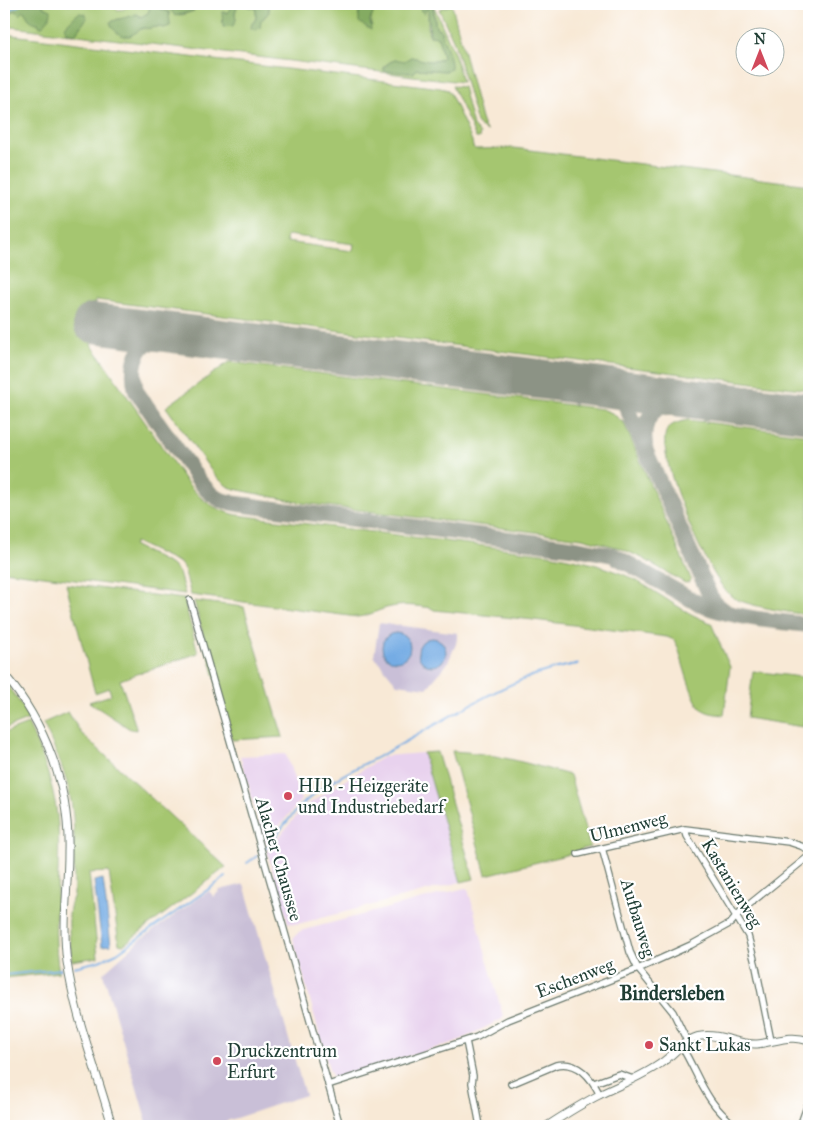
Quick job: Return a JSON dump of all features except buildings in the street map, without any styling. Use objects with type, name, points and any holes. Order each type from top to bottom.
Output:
[{"type":"street","name":"Alacher Chaussee","points":[[190,600],[340,1126]]},
{"type":"street","points":[[4,674],[13,684],[36,720],[61,782],[67,814],[68,851],[65,908],[67,960],[74,999],[112,1126]]},
{"type":"street","points":[[685,829],[789,842],[809,850]]},
{"type":"street","name":"Ulmenweg","points":[[578,854],[685,829]]},
{"type":"street","name":"Kastanienweg","points":[[685,829],[687,836],[748,936],[771,1041]]},
{"type":"street","name":"Aufbauweg","points":[[602,848],[630,952],[638,969],[673,1012],[687,1041]]},
{"type":"street","name":"Eschenweg","points":[[328,1085],[466,1041],[488,1032],[508,1020],[638,969],[691,945],[721,929],[737,917],[809,856]]},
{"type":"street","points":[[547,1126],[600,1094],[658,1065],[693,1038],[703,1036],[727,1038],[757,1044],[786,1037],[809,1041]]},
{"type":"street","points":[[466,1041],[480,1126]]},
{"type":"street","points":[[682,1047],[714,1106],[736,1126]]},
{"type":"street","points":[[511,1084],[564,1063],[577,1067],[594,1083],[600,1094]]},
{"type":"street","points":[[594,1083],[619,1074],[633,1079]]},
{"type":"street","points":[[800,1126],[809,1101]]},
{"type":"shaded area","points":[[379,623],[458,633],[456,644],[447,664],[427,688],[397,684],[374,656]]},
{"type":"shaded area","points":[[423,753],[461,882],[298,924],[288,923],[267,851],[304,807],[342,782],[385,756]]},
{"type":"shaded area","points":[[286,754],[301,800],[265,843],[240,756]]},
{"type":"shaded area","points":[[244,884],[305,1095],[212,1126],[148,1126],[103,973],[140,940],[209,891],[214,897],[220,890]]},
{"type":"shaded area","points":[[465,888],[468,889],[503,1016],[502,1019],[458,1041],[334,1079],[330,1072],[293,938],[300,931]]},
{"type":"green space","points":[[4,4],[43,4],[43,7],[51,10],[51,13],[48,20],[40,27],[38,23],[29,19],[24,11],[20,15],[15,10],[11,12],[11,18],[4,20]]},
{"type":"green space","points":[[43,4],[116,4],[117,10],[124,9],[131,4],[148,4],[150,7],[148,13],[141,17],[137,14],[124,19],[117,19],[129,36],[143,28],[164,28],[170,26],[169,12],[160,9],[157,4],[167,4],[170,10],[182,15],[194,11],[195,4],[233,4],[227,13],[223,12],[236,20],[235,13],[238,4],[247,4],[247,6],[256,8],[254,22],[261,21],[269,12],[268,4],[359,4],[358,15],[372,26],[371,20],[375,4],[421,4],[421,11],[424,14],[428,7],[428,31],[430,36],[438,37],[443,57],[432,61],[411,57],[404,62],[393,61],[383,67],[446,71],[451,64],[440,29],[436,28],[433,4],[455,55],[462,82],[4,26],[4,20],[7,20],[12,13],[24,10],[29,19],[43,26],[51,14],[43,7]],"holes":[[[87,18],[75,34],[65,26],[70,22]]]},
{"type":"green space","points":[[148,4],[157,4],[160,9],[169,12],[170,26],[164,28],[143,28],[131,35],[123,36],[117,32],[110,22],[137,14],[141,17],[148,13],[150,7]]},
{"type":"green space","points":[[167,4],[196,5],[194,11],[175,16]]},
{"type":"green space","points":[[233,4],[238,4],[235,13],[236,20],[233,26],[223,27],[222,12],[227,13]]},
{"type":"green space","points":[[247,4],[268,4],[269,12],[261,21],[260,28],[255,30],[251,28],[256,18],[256,8],[247,6]]},
{"type":"green space","points":[[359,4],[375,4],[370,20],[371,30],[359,22]]},
{"type":"green space","points":[[421,4],[432,4],[436,28],[440,29],[449,54],[451,69],[446,71],[416,69],[414,73],[384,71],[383,68],[395,60],[404,61],[411,57],[436,61],[443,57],[438,37],[430,36],[428,8],[424,14],[421,11]]},
{"type":"green space","points":[[452,5],[481,119],[488,131],[477,123],[454,42],[439,9]]},
{"type":"green space","points":[[79,13],[86,14],[87,18],[75,34],[66,32],[65,26]]},
{"type":"green space","points":[[4,34],[441,88],[448,90],[451,95],[475,149],[514,148],[809,185],[809,390],[96,300],[91,344],[185,480],[196,493],[214,507],[237,515],[548,554],[616,571],[637,581],[682,609],[711,623],[730,667],[724,715],[707,712],[698,705],[678,647],[674,640],[667,637],[534,620],[434,610],[416,606],[391,607],[357,617],[191,595],[184,569],[180,563],[135,542],[133,545],[173,566],[179,573],[185,594],[4,571]],"holes":[[[287,235],[354,244],[353,251],[286,242]]]},
{"type":"green space","points":[[452,86],[463,87],[473,126],[480,134],[479,138],[476,138]]},
{"type":"green space","points":[[229,362],[602,409],[612,413],[624,423],[691,579],[685,583],[642,558],[620,548],[582,538],[303,503],[227,486],[215,476],[166,407]]},
{"type":"green space","points":[[688,420],[809,435],[809,615],[737,600],[721,585],[710,567],[686,517],[676,491],[665,446],[668,429],[679,422]]},
{"type":"green space","points":[[66,584],[184,599],[198,653],[120,680],[137,730],[130,729],[89,702],[111,695],[109,688],[95,693]]},
{"type":"green space","points":[[194,601],[244,607],[283,737],[232,740]]},
{"type":"green space","points":[[753,671],[809,678],[803,727],[747,718]]},
{"type":"green space","points":[[4,681],[29,715],[27,720],[4,729]]},
{"type":"green space","points":[[68,712],[81,733],[226,867],[123,945],[119,944],[109,872],[89,873],[98,957],[72,961],[69,927],[71,902],[74,895],[74,830],[71,804],[67,782],[43,723]]},
{"type":"green space","points":[[28,724],[46,768],[53,791],[57,815],[59,854],[56,933],[59,972],[4,978],[4,733]]},
{"type":"green space","points":[[452,751],[498,757],[570,775],[590,847],[578,852],[486,875]]},
{"type":"green space","points":[[437,752],[474,879],[461,882],[423,753]]},
{"type":"water","points":[[396,633],[406,637],[410,647],[406,657],[396,661],[386,657],[382,647],[386,637]]},
{"type":"water","points":[[432,638],[442,642],[446,652],[442,662],[432,666],[422,662],[418,652],[422,642]]},
{"type":"water","points":[[103,879],[111,945],[102,946],[94,881]]},
{"type":"waterway","points":[[4,11],[22,4]]},
{"type":"waterway","points":[[265,849],[301,805],[336,779],[505,687],[554,669],[578,664]]},
{"type":"waterway","points":[[247,863],[257,856]]},
{"type":"waterway","points":[[74,967],[99,961],[117,953],[226,877]]},
{"type":"waterway","points":[[4,975],[61,969]]},
{"type":"taxiway","points":[[180,334],[156,338],[148,342],[141,349],[134,367],[136,391],[200,482],[210,493],[221,500],[238,504],[570,547],[613,555],[701,605],[741,616],[809,625]]},
{"type":"taxiway","points":[[577,384],[610,391],[625,404],[710,596],[725,611]]},
{"type":"taxiway","points":[[645,445],[644,434],[646,424],[656,409],[672,401],[692,398]]},
{"type":"runway","points":[[93,323],[809,413]]},
{"type":"place","name":"HIB - Heizgeräte und Industriebedarf","points":[[288,796]]},
{"type":"place","name":"Sankt Lukas","points":[[649,1045]]},
{"type":"place","name":"Druckzentrum Erfurt","points":[[217,1061]]},
{"type":"district","name":"Bindersleben","points":[[672,993]]}]
